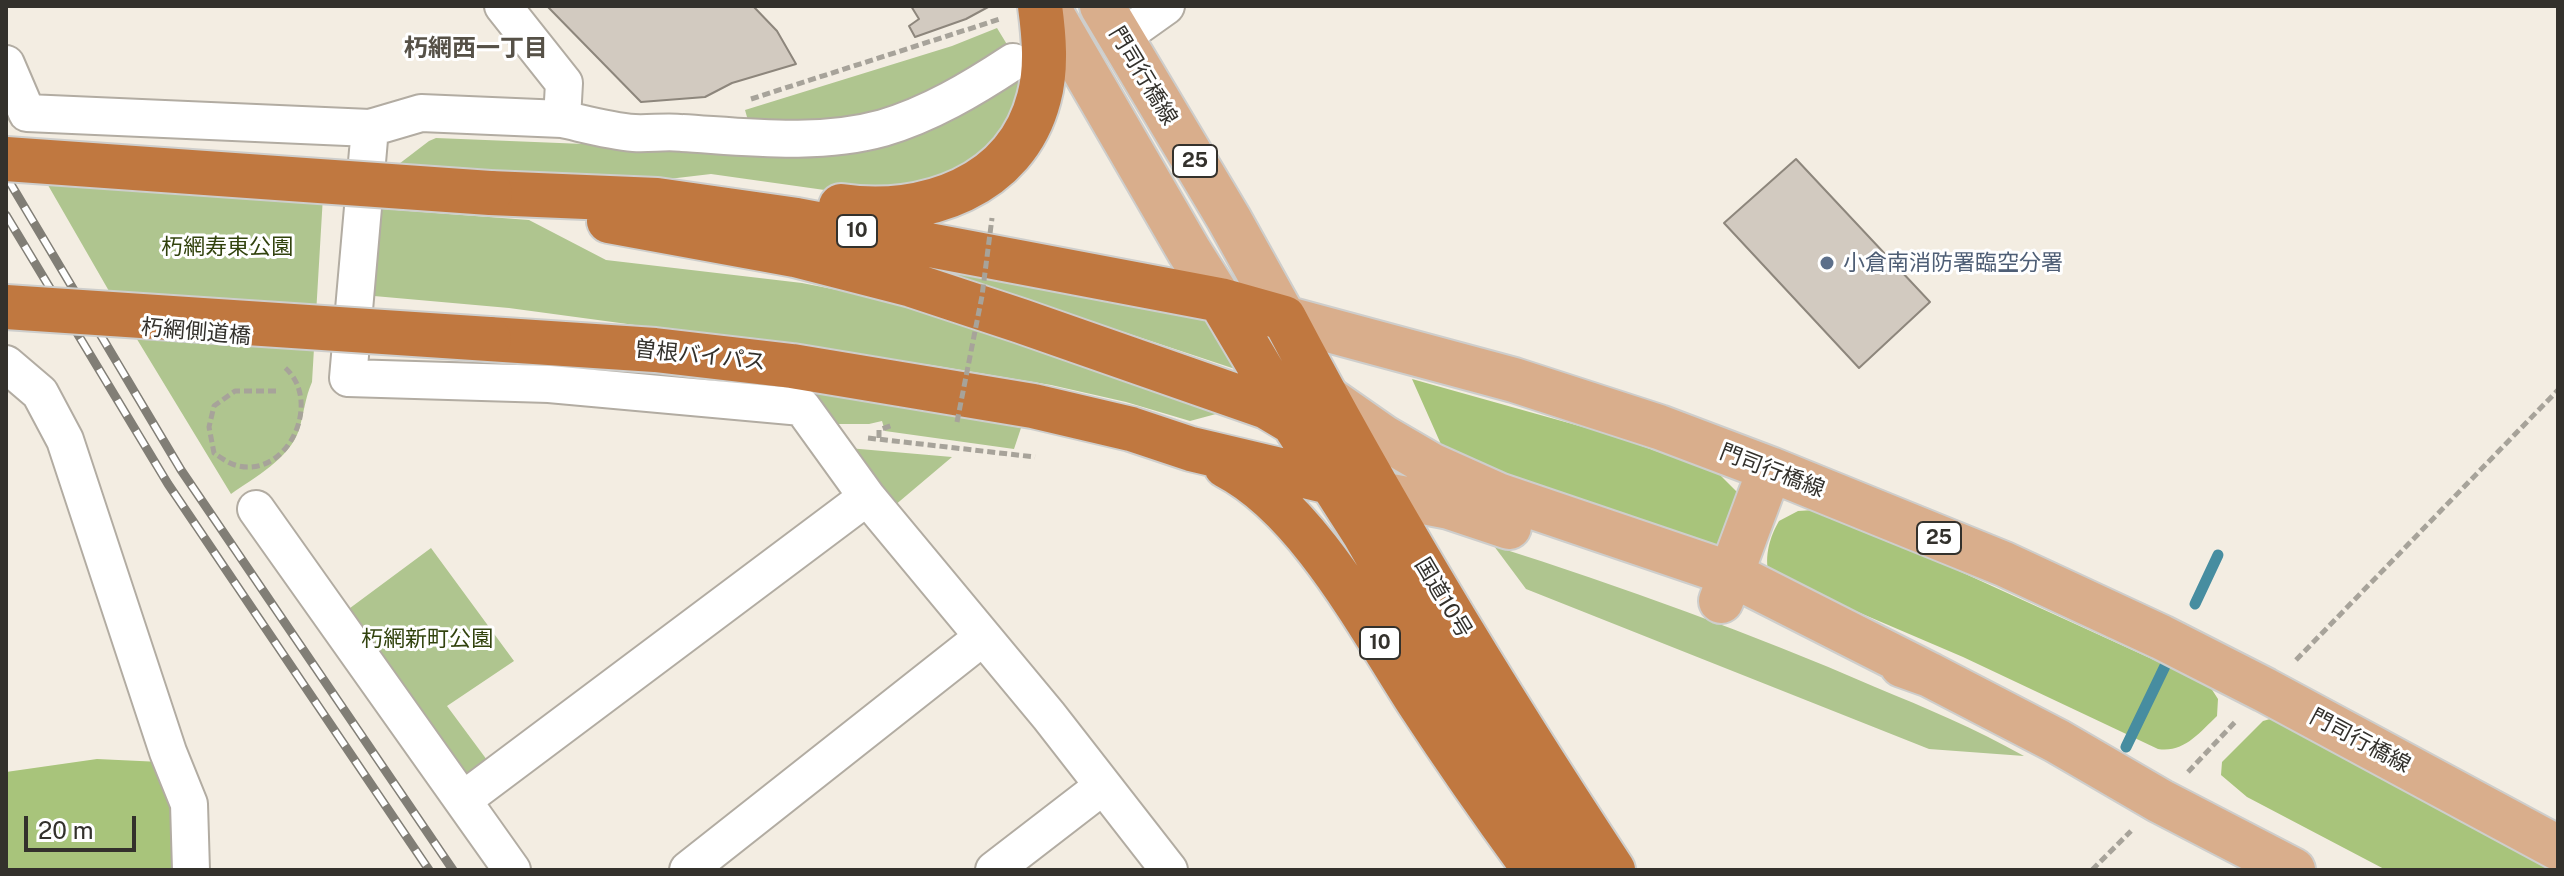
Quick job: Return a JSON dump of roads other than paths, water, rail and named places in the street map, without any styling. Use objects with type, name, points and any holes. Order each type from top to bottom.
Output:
[{"type":"highway","points":[[657,200],[739,191],[889,209],[944,199],[972,185],[1013,150],[1030,124],[1039,98],[1044,71],[1022,12]]},
{"type":"highway","name":"10","points":[[6,159],[490,193],[657,200],[797,220],[1220,300],[1284,318]]},
{"type":"highway","name":"10","points":[[490,193],[638,227],[795,255],[912,285],[1299,415],[1479,733],[1569,870]]},
{"type":"highway","name":"曽根バイパス","points":[[6,307],[655,350],[792,366],[1033,406],[1131,429],[1191,449],[1299,415],[1381,494]]},
{"type":"highway","points":[[1191,449],[1216,444],[1299,415]]},
{"type":"highway","name":"国道10号","points":[[1299,415],[1381,494],[1535,751],[1613,870]]},
{"type":"highway","name":"10","points":[[1191,449],[1231,468],[1262,490],[1325,559],[1474,788],[1535,870]]},
{"type":"main road","name":"25","points":[[1047,6],[1220,300]]},
{"type":"main road","name":"門司行橋線","points":[[1111,22],[1229,219],[1284,318],[1514,380],[1659,427],[2004,564],[2161,637],[2265,690],[2558,848]]},
{"type":"main road","points":[[1220,300],[1299,415],[1383,437],[1431,465],[1498,495],[1930,675],[2293,870]]},
{"type":"main road","points":[[1284,318],[1299,415]]},
{"type":"main road","points":[[1299,415],[1331,377],[1340,361],[1368,340]]},
{"type":"main road","points":[[1726,588],[1770,469]]},
{"type":"main road","points":[[1381,494],[1449,507],[1726,588]]},
{"type":"main road","points":[[1411,544],[1420,520],[1429,511],[1449,507]]},
{"type":"street","points":[[503,6],[564,83],[562,119]]},
{"type":"street","points":[[1111,22],[1166,6]]},
{"type":"street","points":[[6,64],[27,113],[368,145],[421,113],[562,119],[632,133],[832,138],[882,128],[919,115],[970,90],[1013,62]]},
{"type":"street","points":[[368,145],[348,378],[549,384],[802,407],[867,497],[1169,870]]},
{"type":"street","points":[[6,364],[40,393],[65,440],[163,738],[189,804],[191,870]]},
{"type":"street","points":[[463,800],[867,497]]},
{"type":"street","points":[[256,509],[512,870]]},
{"type":"street","points":[[688,870],[983,637]]},
{"type":"street","points":[[994,870],[1103,786]]},
{"type":"waterway","points":[[2195,604],[2218,555]]},
{"type":"waterway","points":[[2126,747],[2166,664]]},
{"type":"railway","points":[[6,176],[181,470],[453,870]]},
{"type":"railway","points":[[6,215],[168,484],[429,870]]},
{"type":"place","name":"小倉南消防署臨空分署","points":[[1827,263]]},
{"type":"district","name":"朽網西一丁目","points":[[476,49]]},
{"type":"park label","name":"朽網寿東公園","points":[[227,247]]},
{"type":"park label","name":"朽網新町公園","points":[[427,639]]}]
